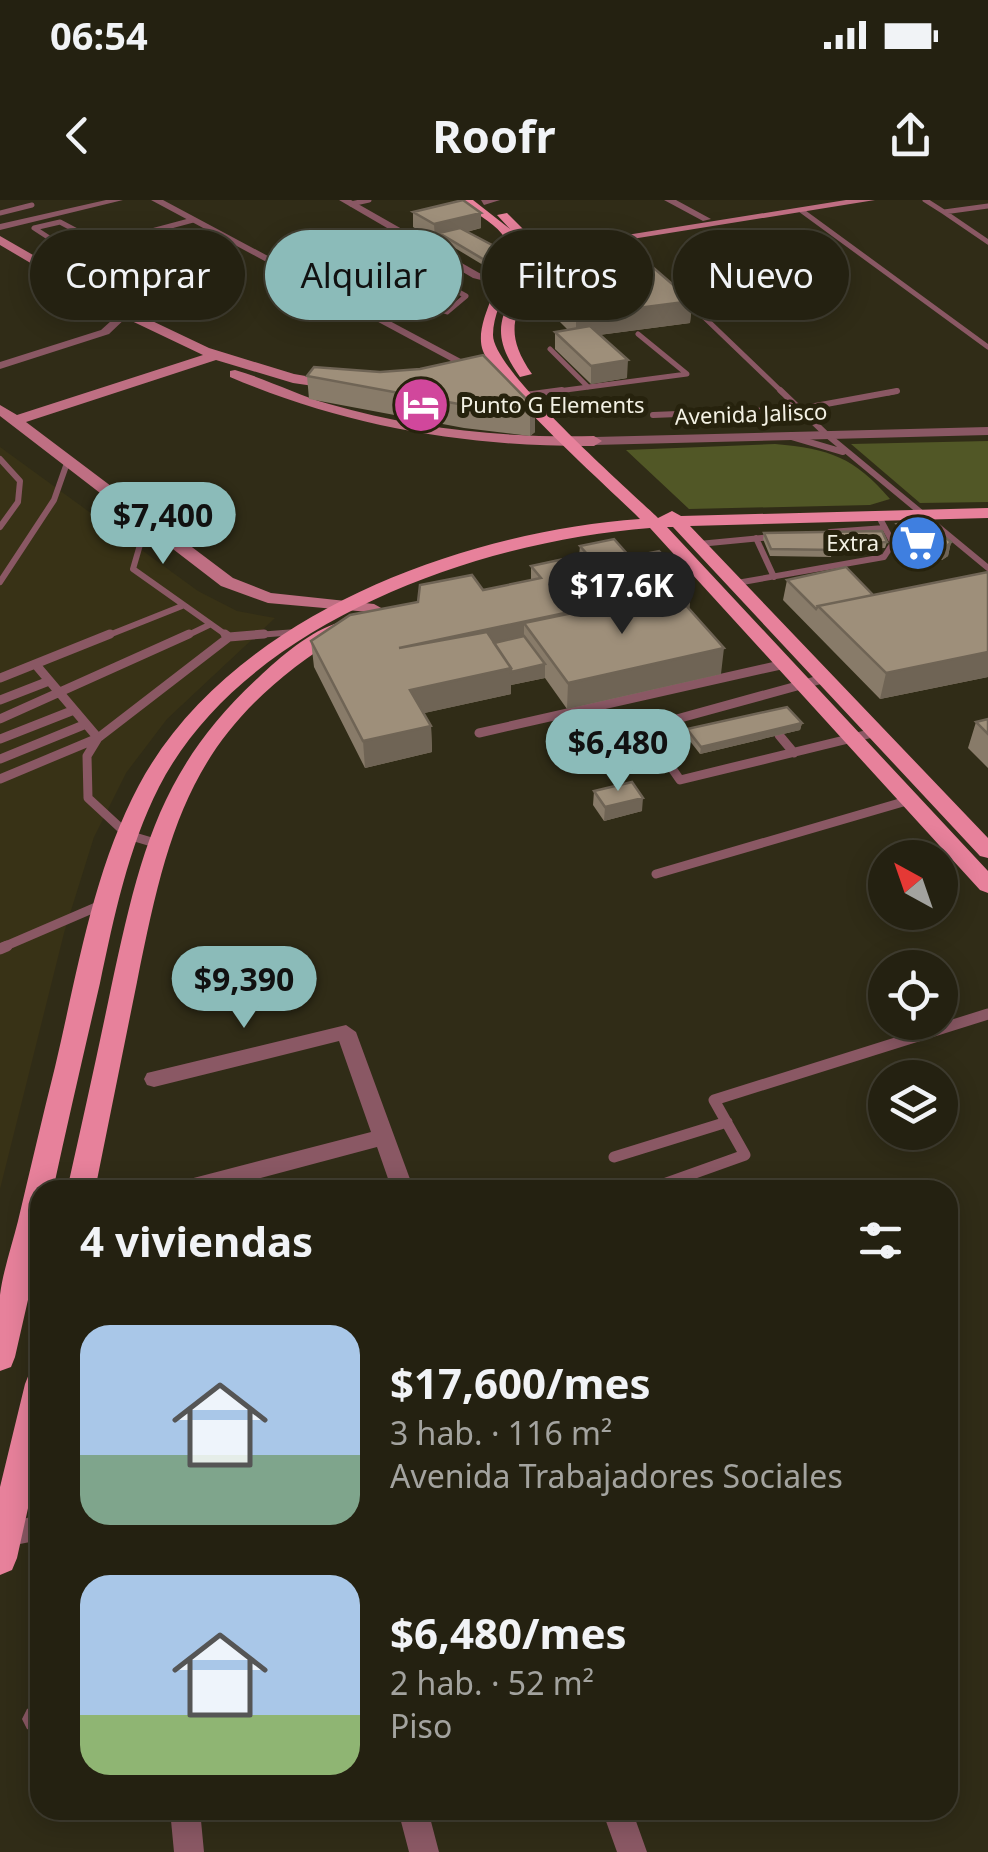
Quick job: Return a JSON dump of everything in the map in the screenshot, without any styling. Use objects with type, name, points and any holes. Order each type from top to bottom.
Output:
[{"type":"main road","points":[[482,200],[523,230]]},
{"type":"main road","points":[[482,200],[506,230]]},
{"type":"main road","points":[[642,230],[821,200]]},
{"type":"main road","points":[[653,238],[869,200]]},
{"type":"main road","points":[[0,240],[30,258]]},
{"type":"main road","points":[[137,320],[218,362],[350,387]]},
{"type":"main road","points":[[494,320],[486,334],[490,353],[668,524],[722,594],[988,885]]},
{"type":"main road","points":[[506,320],[504,335],[509,356],[534,394]]},
{"type":"main road","points":[[445,375],[490,353]]},
{"type":"main road","points":[[5,415],[218,362]]},
{"type":"main road","name":"Avenida Jalisco","points":[[218,362],[289,398],[352,414],[467,434],[585,441]]},
{"type":"main road","points":[[5,415],[189,557],[249,592],[374,610]]},
{"type":"main road","points":[[41,1180],[106,904],[128,835],[157,772],[198,716],[300,632],[341,608],[427,572],[498,550],[627,524],[882,521],[922,514],[988,513]]},
{"type":"main road","points":[[83,1180],[155,843],[184,780],[223,724],[318,640],[374,610],[510,560],[668,524],[699,544],[988,851]]},
{"type":"main road","points":[[584,543],[611,549]]},
{"type":"main road","points":[[672,568],[722,594]]},
{"type":"main road","points":[[0,1357],[30,1229]]},
{"type":"main road","points":[[2,1547],[30,1427]]},
{"type":"street","points":[[0,226],[118,200]]},
{"type":"street","points":[[156,200],[265,258]]},
{"type":"street","points":[[669,200],[706,218]]},
{"type":"street","points":[[348,202],[482,279]]},
{"type":"street","points":[[0,366],[105,332],[118,320]]},
{"type":"street","points":[[381,320],[468,366]]},
{"type":"street","name":"Avenida Jalisco","points":[[585,441],[988,431]]},
{"type":"street","points":[[154,1079],[346,1032],[399,1180]]},
{"type":"street","points":[[221,1180],[383,1138]]},
{"type":"street","points":[[2,1547],[30,1532]]},
{"type":"street","points":[[187,1820],[189,1852]]},
{"type":"street","points":[[416,1820],[424,1852]]},
{"type":"street","points":[[621,1820],[632,1852]]},
{"type":"lane","points":[[348,202],[369,200]]},
{"type":"lane","points":[[925,200],[988,242]]},
{"type":"lane","points":[[0,212],[32,206]]},
{"type":"lane","points":[[944,212],[988,206]]},
{"type":"lane","points":[[802,211],[988,346]]},
{"type":"lane","points":[[154,230],[193,220]]},
{"type":"lane","points":[[37,230],[34,228],[60,222],[75,230]]},
{"type":"lane","points":[[162,228],[166,230]]},
{"type":"lane","points":[[431,277],[466,296],[447,312],[387,292],[431,277]]},
{"type":"lane","points":[[707,320],[826,434],[988,568]]},
{"type":"lane","points":[[534,394],[687,374],[638,334]]},
{"type":"lane","points":[[550,349],[588,387]]},
{"type":"lane","points":[[653,414],[799,409],[898,391]]},
{"type":"lane","points":[[786,436],[849,453]]},
{"type":"lane","points":[[0,459],[20,481],[18,502],[0,527]]},
{"type":"lane","points":[[0,582],[54,500],[66,463]]},
{"type":"lane","points":[[737,583],[884,557],[893,544],[882,521],[811,534]]},
{"type":"lane","points":[[146,524],[133,569],[229,637]]},
{"type":"lane","points":[[699,544],[793,536]]},
{"type":"lane","points":[[756,538],[774,576]]},
{"type":"lane","points":[[0,678],[182,606]]},
{"type":"lane","points":[[0,719],[61,695],[209,625]]},
{"type":"lane","points":[[0,779],[98,738],[229,637],[300,632]]},
{"type":"lane","points":[[479,733],[785,664]]},
{"type":"lane","points":[[36,665],[98,738]]},
{"type":"lane","points":[[826,678],[644,728],[680,780],[876,732]]},
{"type":"lane","points":[[0,700],[50,681]]},
{"type":"lane","points":[[748,699],[756,709]]},
{"type":"lane","points":[[0,739],[74,710]]},
{"type":"lane","points":[[0,759],[86,724]]},
{"type":"lane","points":[[779,735],[794,753]]},
{"type":"lane","points":[[98,738],[87,756],[88,798],[128,835],[155,843]]},
{"type":"lane","points":[[656,874],[910,800]]},
{"type":"lane","points":[[0,949],[106,904]]},
{"type":"lane","points":[[675,1180],[745,1155],[714,1100],[988,1014]]},
{"type":"lane","points":[[614,1157],[726,1122]]},
{"type":"shaded area","points":[[0,447],[198,591],[237,611],[275,618],[167,719],[126,773],[94,837],[64,933],[0,1189]]},
{"type":"green space","points":[[988,441],[988,502],[920,503],[851,444]]},
{"type":"green space","points":[[775,444],[840,458],[865,473],[890,499],[870,505],[689,509],[626,450]]},
{"type":"building","points":[[463,200],[481,213],[434,224],[413,212]]},
{"type":"building","points":[[460,228],[482,240],[482,258],[462,247],[462,230],[452,230]]},
{"type":"building","points":[[653,267],[673,285],[673,303],[653,306]]},
{"type":"building","points":[[590,326],[628,360],[591,366],[555,332]]},
{"type":"building","points":[[483,355],[535,408],[530,412],[464,405],[307,376],[314,367],[380,372],[420,369]]},
{"type":"building","points":[[924,520],[951,542],[946,547],[909,535],[897,524]]},
{"type":"building","points":[[882,531],[887,542],[830,543],[833,550],[771,549],[764,533]]},
{"type":"building","points":[[614,539],[630,557],[659,551],[692,586],[399,648],[487,632],[511,668],[410,690],[431,726],[363,741],[311,641],[350,615],[418,602],[420,585],[472,575],[483,590],[541,578],[531,566],[587,554],[580,546]]},
{"type":"building","points":[[846,567],[873,595],[816,609],[787,580]]},
{"type":"building","points":[[988,572],[988,652],[886,673],[818,606]]},
{"type":"building","points":[[674,592],[724,648],[568,683],[524,623]]},
{"type":"building","points":[[524,636],[545,664],[511,672],[494,643]]},
{"type":"building","points":[[787,707],[802,723],[701,747],[687,729]]},
{"type":"building","points":[[988,719],[988,734],[976,722]]},
{"type":"building","points":[[632,782],[643,798],[605,807],[594,791]]},
{"type":"place","name":"Punto G Elements","points":[[421,405]]},
{"type":"place","name":"Extra","points":[[918,543]]}]
